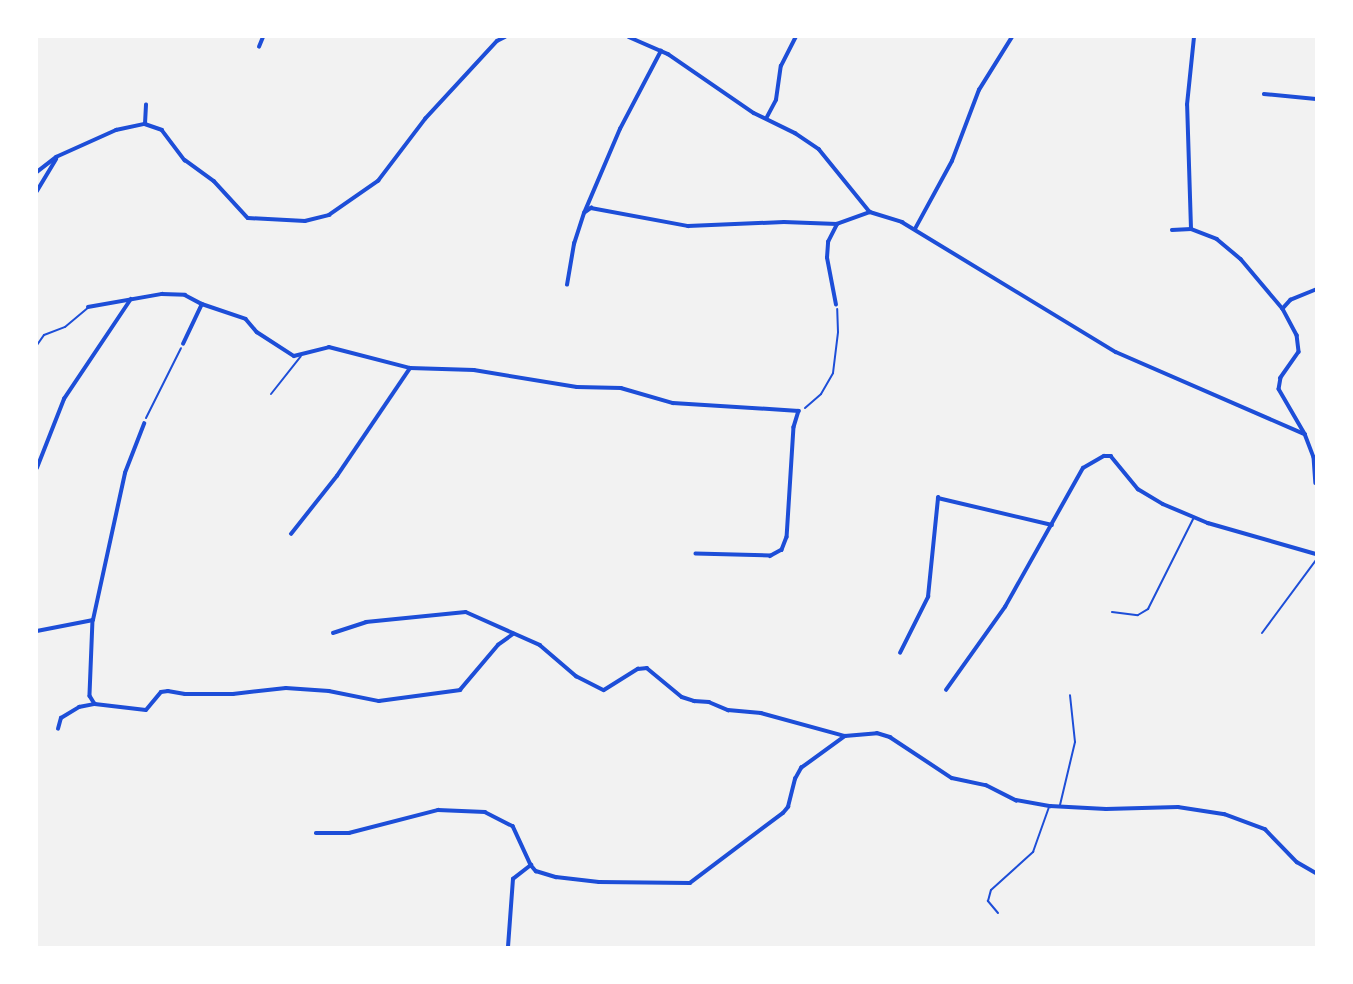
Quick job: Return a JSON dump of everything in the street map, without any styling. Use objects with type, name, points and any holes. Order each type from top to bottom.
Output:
[{"type":"street","points":[[259,47],[263,37]]},
{"type":"street","points":[[37,172],[56,157],[116,131],[145,124],[162,130],[185,160],[214,181],[248,218],[305,221],[329,215],[378,181],[425,119],[497,41],[505,37]]},
{"type":"street","points":[[629,37],[661,51],[754,113],[767,117],[819,149],[870,212],[915,229],[1116,352],[1305,434]]},
{"type":"street","points":[[767,117],[776,100],[778,75],[796,37]]},
{"type":"street","points":[[915,229],[952,161],[979,90],[1012,37]]},
{"type":"street","points":[[1191,229],[1187,105],[1194,37]]},
{"type":"street","points":[[567,285],[573,244],[584,214],[620,129],[661,51]]},
{"type":"street","points":[[1264,93],[1316,99]]},
{"type":"street","points":[[145,124],[146,105]]},
{"type":"street","points":[[37,191],[56,157]]},
{"type":"street","points":[[584,214],[599,207],[662,223],[688,226],[783,222],[837,224],[870,212]]},
{"type":"street","points":[[836,305],[827,258],[828,242],[837,224]]},
{"type":"street","points":[[1172,230],[1191,229],[1211,236],[1229,249],[1283,309],[1297,335],[1299,352],[1281,378],[1279,389],[1305,434],[1314,457],[1316,483]]},
{"type":"street","points":[[1283,309],[1291,300],[1316,290]]},
{"type":"street","points":[[88,307],[131,299],[186,295],[202,304],[246,319],[257,332],[288,352],[301,356],[316,348],[329,347],[410,368],[474,370],[577,387],[621,388],[673,403],[799,411],[794,427],[787,537],[782,550],[771,556],[696,554]]},
{"type":"street","points":[[37,468],[64,399],[131,299]]},
{"type":"street","points":[[183,344],[202,304]]},
{"type":"street","points":[[291,534],[337,476],[410,368]]},
{"type":"street","points":[[95,704],[90,696],[93,620],[125,473],[144,424]]},
{"type":"street","points":[[946,690],[1005,607],[1083,468],[1104,456],[1111,456],[1138,489],[1194,518],[1316,554]]},
{"type":"street","points":[[900,653],[928,597],[938,498],[1052,525]]},
{"type":"street","points":[[333,633],[366,622],[466,612],[540,645],[576,676],[604,690],[638,669],[648,668],[682,696],[694,701],[709,702],[728,710],[761,713],[845,736],[877,733],[890,737],[952,778],[986,785],[1016,800],[1050,806],[1106,809],[1178,807],[1224,814],[1265,829],[1297,862],[1316,873]]},
{"type":"street","points":[[37,631],[93,620]]},
{"type":"street","points":[[58,729],[61,718],[70,711],[95,704],[146,710],[161,692],[168,691],[185,694],[233,694],[286,688],[329,691],[379,701],[460,690],[498,645],[513,634]]},
{"type":"street","points":[[316,833],[349,833],[438,810],[485,812],[513,825],[536,871],[556,877],[599,882],[690,883],[783,813],[788,807],[795,779],[802,768],[845,736]]},
{"type":"street","points":[[508,947],[513,879],[531,865]]},
{"type":"lane","points":[[37,345],[44,335],[65,327],[88,307]]},
{"type":"lane","points":[[271,394],[301,356]]},
{"type":"lane","points":[[1112,612],[1139,615],[1148,609],[1194,518]]},
{"type":"lane","points":[[1262,633],[1316,560]]},
{"type":"lane","points":[[1060,806],[1075,742],[1070,695]]},
{"type":"lane","points":[[998,913],[988,901],[991,890],[1033,852],[1050,806]]},
{"type":"path","points":[[799,411],[821,394],[833,373],[838,332],[836,305]]},
{"type":"path","points":[[144,424],[183,344]]}]
